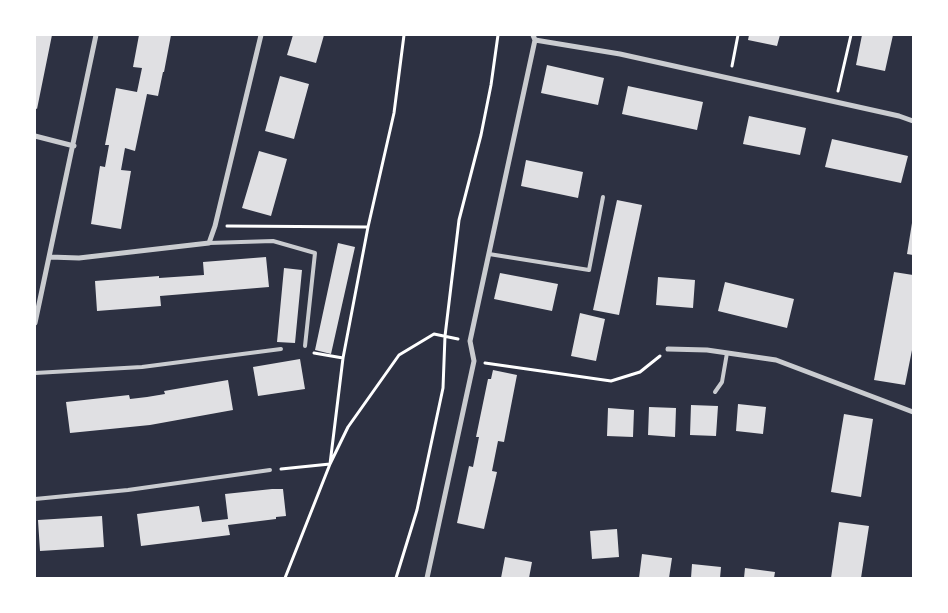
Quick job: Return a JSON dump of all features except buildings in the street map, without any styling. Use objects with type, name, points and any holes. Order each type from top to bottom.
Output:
[{"type":"street","points":[[35,323],[96,35]]},
{"type":"street","points":[[50,257],[79,258],[209,244],[261,35]]},
{"type":"street","points":[[426,578],[474,361],[470,341],[534,38],[620,54],[730,78],[899,116],[913,122]]},
{"type":"street","points":[[35,136],[74,146]]},
{"type":"street","points":[[668,349],[708,350],[776,360],[913,412]]},
{"type":"lane","points":[[489,254],[589,270],[603,197]]},
{"type":"lane","points":[[209,244],[274,241],[315,253],[305,346]]},
{"type":"lane","points":[[35,373],[142,367],[280,349]]},
{"type":"lane","points":[[715,392],[722,382],[727,353]]},
{"type":"lane","points":[[35,499],[128,490],[270,470]]},
{"type":"path","points":[[330,464],[342,358],[368,227],[394,112],[404,35]]},
{"type":"path","points":[[396,578],[417,510],[443,388],[445,336],[459,220],[481,135],[498,35]]},
{"type":"path","points":[[730,78],[738,35]]},
{"type":"path","points":[[836,102],[850,35]]},
{"type":"path","points":[[215,226],[368,227]]},
{"type":"path","points":[[284,578],[330,464],[348,427],[399,355],[434,334],[470,341]]},
{"type":"path","points":[[474,361],[611,381],[640,372],[668,349]]},
{"type":"path","points":[[270,470],[330,464]]}]
